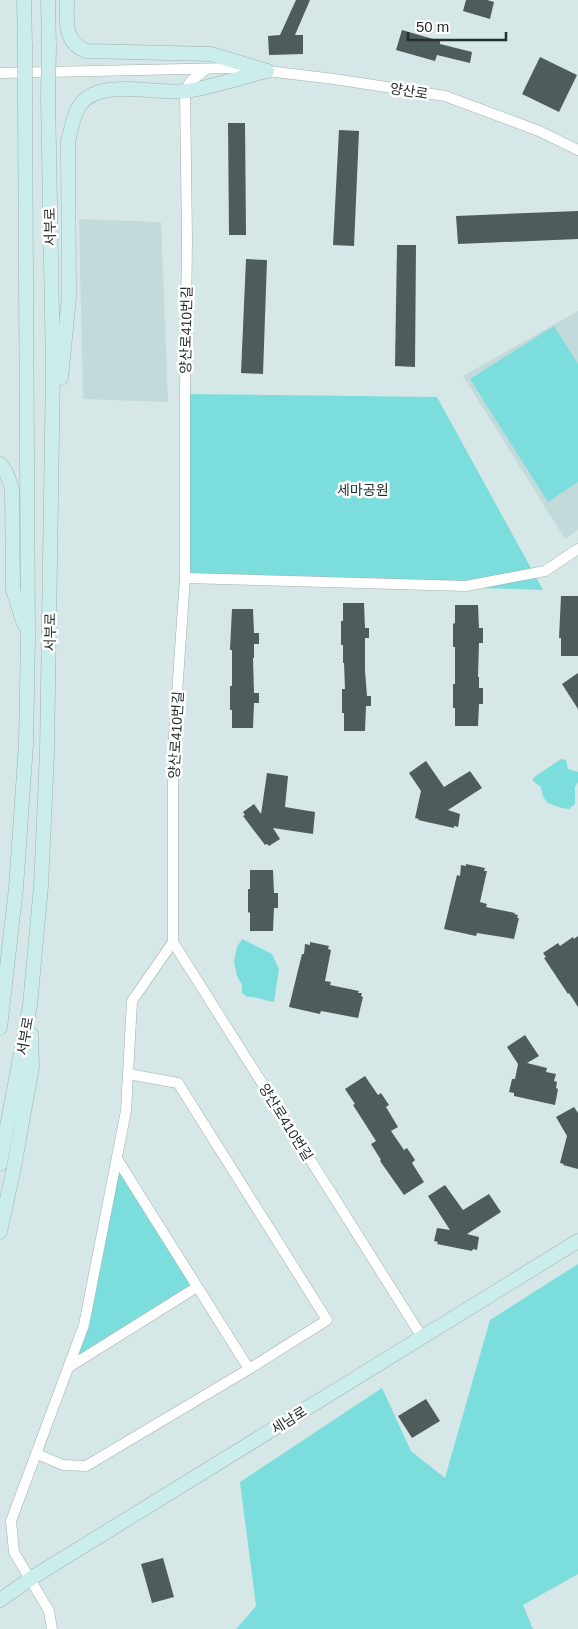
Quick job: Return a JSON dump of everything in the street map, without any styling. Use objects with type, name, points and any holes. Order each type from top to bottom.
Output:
[{"type":"main road","name":"서부로","points":[[0,1028],[17,878],[26,744],[28,637],[24,0]]},
{"type":"main road","name":"서부로","points":[[0,1164],[30,1005],[41,886],[48,753],[53,369],[48,0]]},
{"type":"main road","points":[[67,0],[67,30],[71,40],[77,47],[86,50],[211,54],[267,71]]},
{"type":"main road","points":[[53,458],[69,297],[68,141],[80,104],[94,93],[111,89],[185,91],[267,71]]},
{"type":"main road","points":[[0,464],[6,472],[12,489],[13,590],[28,637]]},
{"type":"main road","points":[[0,1232],[32,1067],[30,1005]]},
{"type":"main road","name":"세남로","points":[[0,1600],[30,1579],[578,1242]]},
{"type":"street","name":"양산로","points":[[0,73],[231,68],[334,79],[445,96],[538,131],[578,150]]},
{"type":"street","points":[[185,91],[190,82],[206,69]]},
{"type":"street","name":"양산로410번길","points":[[185,91],[187,240],[185,578],[173,750],[173,942],[422,1337]]},
{"type":"street","points":[[185,578],[466,586],[545,571],[578,549]]},
{"type":"street","points":[[52,1629],[49,1611],[14,1552],[11,1521],[84,1325],[126,1112],[132,1001],[173,942]]},
{"type":"street","points":[[37,1454],[63,1465],[86,1466],[249,1369],[326,1320],[178,1083],[128,1074]]},
{"type":"street","points":[[117,1159],[249,1369]]},
{"type":"street","points":[[69,1367],[197,1287]]},
{"type":"shaded area","points":[[79,219],[161,222],[168,402],[83,399]]},
{"type":"shaded area","points":[[578,311],[578,530],[565,539],[463,376]]},
{"type":"green space","points":[[554,326],[578,364],[578,482],[548,502],[470,379]]},
{"type":"green space","name":"세마공원","points":[[185,394],[437,397],[543,590],[185,578]]},
{"type":"green space","points":[[561,759],[566,760],[568,769],[578,772],[578,782],[575,787],[575,804],[569,809],[548,803],[543,797],[541,787],[533,781],[533,778]]},
{"type":"green space","points":[[242,939],[272,954],[279,969],[274,1002],[247,997],[242,993],[242,985],[237,976],[234,962],[237,947]]},
{"type":"green space","points":[[117,1159],[197,1287],[69,1367],[84,1325]]},
{"type":"green space","points":[[578,1264],[578,1574],[523,1605],[533,1629],[236,1629],[256,1606],[240,1482],[382,1388],[411,1451],[445,1478],[490,1320]]},
{"type":"building","points":[[296,0],[310,0],[295,35],[303,35],[303,54],[269,55],[268,36],[280,35]]},
{"type":"building","points":[[466,0],[494,2],[490,19],[463,11]]},
{"type":"building","points":[[402,30],[440,41],[440,44],[472,52],[470,63],[437,55],[435,61],[396,50]]},
{"type":"building","points":[[540,57],[577,75],[559,112],[522,94]]},
{"type":"building","points":[[228,123],[245,123],[246,235],[229,235]]},
{"type":"building","points":[[339,130],[359,131],[354,246],[333,245]]},
{"type":"building","points":[[578,211],[578,239],[458,244],[456,216]]},
{"type":"building","points":[[397,245],[416,245],[415,367],[395,366]]},
{"type":"building","points":[[246,259],[267,260],[263,374],[241,373]]},
{"type":"building","points":[[561,596],[578,596],[578,656],[561,656],[561,638],[559,638]]},
{"type":"building","points":[[343,603],[364,603],[365,628],[369,628],[369,638],[365,638],[365,671],[367,696],[371,696],[371,706],[366,706],[365,731],[344,731],[342,689],[345,689],[343,645],[341,645]]},
{"type":"building","points":[[455,605],[478,605],[479,628],[483,628],[483,643],[479,643],[478,677],[479,688],[483,688],[483,704],[479,704],[478,726],[455,726],[455,708],[453,708],[455,647],[453,647],[453,624],[455,623]]},
{"type":"building","points":[[232,609],[253,609],[254,633],[259,633],[259,644],[254,644],[253,658],[254,693],[259,693],[259,703],[254,703],[253,728],[232,728],[230,686],[232,686],[232,650],[230,650]]},
{"type":"building","points":[[578,673],[578,709],[562,684]]},
{"type":"building","points":[[426,761],[444,787],[470,771],[482,788],[448,810],[460,814],[458,827],[454,826],[454,828],[415,818],[421,791],[409,773]]},
{"type":"building","points":[[267,773],[288,776],[285,807],[315,812],[313,834],[273,828],[280,839],[269,846],[265,845],[243,816],[245,815],[243,812],[254,804],[261,814]]},
{"type":"building","points":[[466,864],[485,868],[484,871],[487,871],[480,902],[487,904],[486,907],[518,915],[514,939],[477,933],[476,936],[444,929],[457,875],[460,876],[461,865],[466,866]]},
{"type":"building","points":[[250,870],[273,870],[274,893],[278,893],[278,908],[274,908],[273,931],[250,931],[248,889],[250,889]]},
{"type":"building","points":[[578,936],[578,1007],[544,958],[546,957],[543,953],[558,943],[560,946],[573,937],[574,939]]},
{"type":"building","points":[[310,942],[329,946],[328,949],[331,950],[325,981],[331,982],[330,985],[362,993],[361,996],[363,997],[358,1018],[321,1011],[320,1014],[289,1007],[305,944],[310,945]]},
{"type":"building","points":[[525,1035],[539,1056],[527,1063],[547,1068],[546,1072],[556,1074],[554,1081],[557,1082],[556,1088],[558,1089],[555,1105],[514,1096],[514,1093],[509,1092],[512,1079],[515,1079],[518,1064],[507,1047]]},
{"type":"building","points":[[365,1076],[378,1095],[381,1093],[389,1105],[386,1107],[398,1127],[391,1131],[404,1150],[407,1148],[415,1160],[412,1163],[424,1182],[404,1195],[380,1161],[371,1144],[376,1141],[345,1089]]},
{"type":"building","points":[[574,1107],[578,1113],[578,1169],[560,1163],[567,1136],[556,1117]]},
{"type":"building","points":[[445,1185],[463,1210],[489,1194],[501,1212],[467,1234],[479,1237],[477,1250],[473,1249],[472,1251],[437,1244],[438,1242],[434,1241],[437,1228],[450,1230],[428,1196]]},
{"type":"building","points":[[426,1399],[440,1421],[412,1438],[398,1416]]},
{"type":"building","points":[[163,1558],[174,1597],[152,1603],[141,1564]]}]
